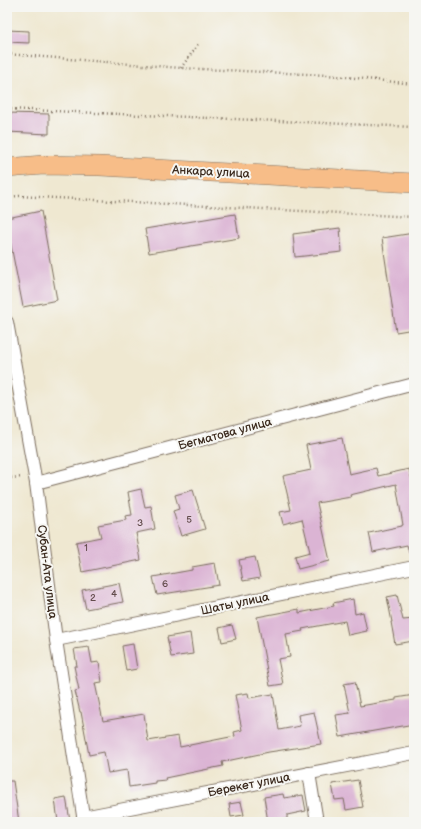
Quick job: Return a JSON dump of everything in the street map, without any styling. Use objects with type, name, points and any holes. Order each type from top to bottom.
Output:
[{"type":"main road","name":"Анкара улица","points":[[7,168],[43,165],[100,166],[414,183]]},
{"type":"street","name":"Субан-Ата улица","points":[[7,322],[36,484],[56,640],[84,819]]},
{"type":"street","name":"Бегматова улица","points":[[36,484],[414,384]]},
{"type":"street","name":"Шаты улица","points":[[56,640],[414,567]]},
{"type":"street","name":"Берекет улица","points":[[84,819],[414,753]]},
{"type":"street","points":[[309,773],[317,822]]},
{"type":"path","points":[[181,68],[198,44]]},
{"type":"path","points":[[7,54],[181,68],[327,75],[414,84]]},
{"type":"path","points":[[7,109],[414,127]]},
{"type":"path","points":[[7,197],[19,196],[414,217]]},
{"type":"building","points":[[7,30],[29,31],[29,43],[7,42]]},
{"type":"building","points":[[7,113],[49,114],[49,134],[7,132]]},
{"type":"building","points":[[41,211],[57,300],[23,307],[7,225],[7,218]]},
{"type":"building","points":[[235,214],[239,238],[149,253],[145,229]]},
{"type":"building","points":[[340,228],[342,252],[295,257],[293,234]]},
{"type":"building","points":[[414,233],[414,329],[396,332],[382,238]]},
{"type":"building","points":[[342,438],[349,474],[376,468],[378,476],[409,469],[414,489],[414,553],[409,553],[407,545],[373,552],[369,533],[403,525],[396,484],[350,495],[351,497],[317,503],[330,561],[298,569],[295,556],[310,552],[302,519],[283,524],[280,512],[291,510],[283,476],[311,470],[306,445]]},
{"type":"building","points":[[141,489],[145,507],[151,506],[155,529],[136,533],[141,560],[82,572],[76,542],[101,537],[98,525],[126,520],[125,516],[132,515],[128,492]]},
{"type":"building","points":[[193,490],[205,529],[181,536],[173,511],[179,509],[175,495]]},
{"type":"building","points":[[255,557],[260,578],[243,581],[239,560]]},
{"type":"building","points":[[215,563],[219,585],[157,595],[153,577],[192,570],[192,567]]},
{"type":"building","points":[[119,583],[123,602],[86,609],[82,590]]},
{"type":"building","points":[[397,595],[403,620],[414,619],[414,641],[395,644],[387,597]]},
{"type":"building","points":[[353,599],[355,614],[363,612],[367,631],[348,635],[345,621],[302,629],[303,631],[286,634],[290,657],[278,659],[283,684],[270,686],[257,617],[299,609],[299,613],[334,606],[333,603]]},
{"type":"building","points":[[232,625],[236,639],[222,642],[219,628]]},
{"type":"building","points":[[190,633],[193,654],[171,657],[167,637]]},
{"type":"building","points":[[133,644],[137,669],[126,671],[122,646]]},
{"type":"building","points":[[89,647],[92,663],[99,662],[102,682],[95,683],[103,721],[144,714],[148,741],[178,736],[180,747],[235,736],[234,732],[242,730],[235,695],[248,693],[249,698],[273,694],[279,730],[300,726],[298,715],[314,712],[321,744],[269,752],[222,762],[223,766],[165,778],[166,780],[155,781],[155,783],[129,787],[127,770],[108,773],[104,752],[89,755],[81,712],[75,691],[79,690],[74,666],[77,666],[74,649]]},
{"type":"building","points":[[355,682],[360,706],[396,700],[396,698],[414,695],[414,724],[340,737],[336,715],[350,713],[344,684]]},
{"type":"building","points":[[358,780],[363,807],[346,810],[344,799],[335,800],[332,784]]},
{"type":"building","points":[[7,781],[13,781],[19,822],[7,822]]},
{"type":"building","points":[[283,794],[284,798],[303,795],[306,811],[287,815],[287,819],[268,822],[264,797]]},
{"type":"building","points":[[66,797],[70,821],[58,822],[55,799]]},
{"type":"building","points":[[241,802],[244,815],[231,817],[229,804]]}]
